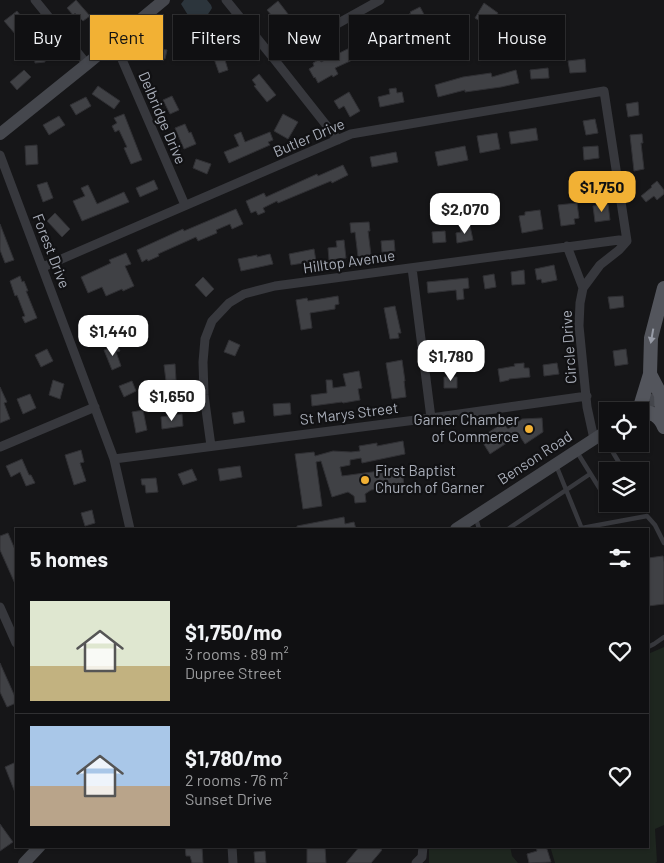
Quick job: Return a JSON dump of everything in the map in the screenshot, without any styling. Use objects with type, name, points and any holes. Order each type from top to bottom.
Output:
[{"type":"main road","points":[[146,15],[164,0]]},
{"type":"main road","points":[[0,134],[92,60]]},
{"type":"main road","points":[[641,402],[650,374],[651,338],[664,288]]},
{"type":"main road","points":[[650,374],[662,394],[663,424]]},
{"type":"main road","points":[[649,403],[662,394]]},
{"type":"main road","points":[[649,412],[663,424]]},
{"type":"main road","name":"Benson Road","points":[[460,528],[477,523],[555,464],[576,450],[599,440]]},
{"type":"main road","points":[[24,863],[38,848]]},
{"type":"street","points":[[35,0],[87,64]]},
{"type":"street","points":[[226,0],[269,53]]},
{"type":"street","points":[[339,23],[380,0]]},
{"type":"street","name":"Delbridge Drive","points":[[122,60],[185,205]]},
{"type":"street","points":[[275,60],[338,140]]},
{"type":"street","name":"Butler Drive","points":[[43,268],[351,134],[604,91],[627,241]]},
{"type":"street","name":"Forest Drive","points":[[0,155],[114,459],[130,528]]},
{"type":"street","name":"Hilltop Avenue","points":[[211,446],[204,395],[203,362],[205,339],[212,321],[230,303],[244,294],[275,286],[567,246],[619,240],[627,241]]},
{"type":"street","name":"Circle Drive","points":[[599,429],[587,407],[579,326],[580,303],[583,288],[600,265],[627,241]]},
{"type":"street","points":[[567,246],[583,288]]},
{"type":"street","points":[[412,268],[431,418]]},
{"type":"street","name":"St Marys Street","points":[[114,459],[587,396]]},
{"type":"street","points":[[0,447],[94,407]]},
{"type":"street","points":[[0,607],[15,638]]},
{"type":"street","points":[[232,848],[234,863]]},
{"type":"street","points":[[416,863],[422,857],[423,848]]},
{"type":"lane","points":[[576,450],[599,488]]},
{"type":"lane","points":[[555,464],[582,528],[646,516],[655,525],[664,543]]},
{"type":"lane","points":[[509,528],[590,474]]},
{"type":"lane","points":[[649,646],[664,637]]},
{"type":"shaded area","points":[[184,0],[207,0],[212,8],[207,15],[188,15],[181,4]]},
{"type":"shaded area","points":[[664,647],[664,825],[655,829],[657,862],[555,863],[551,848],[649,848],[649,654]]},
{"type":"shaded area","points":[[429,848],[510,848],[512,856],[518,863],[429,863]]},
{"type":"building","points":[[76,0],[90,16],[83,21],[80,15],[75,13],[73,15],[67,8]]},
{"type":"building","points":[[278,1],[289,15],[271,15],[267,10]]},
{"type":"building","points":[[484,3],[498,13],[497,15],[479,15],[479,21],[475,18]]},
{"type":"building","points":[[420,7],[424,15],[408,15]]},
{"type":"building","points":[[17,11],[20,15],[15,15],[15,34],[4,21]]},
{"type":"building","points":[[349,48],[349,60],[352,60],[335,68],[338,74],[333,77],[332,75],[318,83],[309,69],[314,66],[313,63],[318,60],[321,62],[325,60],[339,60],[339,53]]},
{"type":"building","points":[[163,49],[167,50],[165,59],[163,59]]},
{"type":"building","points":[[585,59],[586,72],[570,73],[568,61]]},
{"type":"building","points":[[35,60],[45,60],[45,62],[35,63]]},
{"type":"building","points":[[214,60],[225,60],[228,70],[219,73]]},
{"type":"building","points":[[548,68],[549,78],[531,79],[530,70]]},
{"type":"building","points":[[24,70],[31,77],[17,90],[10,82]]},
{"type":"building","points":[[516,70],[519,83],[465,92],[465,90],[438,97],[435,85],[463,77],[491,73],[492,77]]},
{"type":"building","points":[[259,74],[276,95],[267,102],[254,86],[256,85],[252,80]]},
{"type":"building","points":[[98,86],[120,101],[114,109],[92,94]]},
{"type":"building","points":[[396,88],[397,93],[402,92],[404,102],[380,107],[378,97],[390,94],[389,89]]},
{"type":"building","points":[[349,92],[360,111],[350,117],[344,106],[339,109],[334,101]]},
{"type":"building","points":[[172,96],[179,110],[170,114],[163,100]]},
{"type":"building","points":[[86,97],[91,106],[76,115],[70,105]]},
{"type":"building","points":[[638,102],[639,115],[628,117],[626,104]]},
{"type":"building","points":[[124,114],[142,160],[131,164],[124,148],[127,147],[119,130],[115,132],[112,126],[117,123],[114,118]]},
{"type":"building","points":[[283,114],[298,122],[288,139],[274,131]]},
{"type":"building","points":[[59,116],[65,125],[49,135],[43,125]]},
{"type":"building","points":[[595,119],[598,133],[586,135],[583,121]]},
{"type":"building","points":[[185,124],[196,144],[184,149],[175,128]]},
{"type":"building","points":[[536,128],[538,140],[511,144],[509,132]]},
{"type":"building","points":[[241,132],[245,142],[270,132],[273,140],[268,142],[270,145],[229,163],[224,152],[239,146],[234,135]]},
{"type":"building","points":[[497,133],[500,149],[480,153],[477,136]]},
{"type":"building","points":[[642,134],[643,143],[641,143],[644,169],[634,171],[630,135]]},
{"type":"building","points":[[37,145],[38,164],[26,165],[25,146]]},
{"type":"building","points":[[465,146],[468,160],[438,166],[435,152]]},
{"type":"building","points":[[598,146],[599,158],[584,160],[583,147]]},
{"type":"building","points":[[396,152],[398,162],[372,167],[370,157]]},
{"type":"building","points":[[196,159],[211,164],[207,174],[193,168]]},
{"type":"building","points":[[343,165],[348,175],[278,203],[277,201],[263,208],[265,212],[258,215],[256,211],[251,213],[246,201],[264,193],[266,197],[317,174],[318,176]]},
{"type":"building","points":[[154,180],[158,189],[140,197],[136,188]]},
{"type":"building","points":[[657,181],[664,190],[664,194],[657,200],[654,196],[646,202],[641,196]]},
{"type":"building","points":[[47,182],[53,198],[43,202],[37,185]]},
{"type":"building","points":[[88,185],[97,204],[124,192],[129,202],[82,221],[73,201],[85,196],[81,188]]},
{"type":"building","points":[[577,203],[579,218],[574,219],[575,224],[561,226],[558,205]]},
{"type":"building","points":[[608,204],[610,220],[595,222],[593,206]]},
{"type":"building","points":[[236,209],[243,224],[232,229],[230,224],[216,230],[217,233],[198,241],[196,237],[158,254],[159,256],[142,262],[137,250],[183,229],[184,231]]},
{"type":"building","points":[[540,210],[543,229],[522,233],[519,216],[525,215],[525,212]]},
{"type":"building","points":[[55,213],[70,229],[62,237],[47,221]]},
{"type":"building","points":[[369,222],[370,231],[368,231],[371,255],[358,257],[355,232],[351,233],[350,223]]},
{"type":"building","points":[[0,224],[14,260],[5,263],[0,250]]},
{"type":"building","points":[[470,226],[473,240],[457,243],[456,233],[461,232],[460,228]]},
{"type":"building","points":[[445,231],[446,242],[433,243],[432,232]]},
{"type":"building","points":[[344,240],[346,258],[329,260],[328,248],[337,247],[336,241]]},
{"type":"building","points":[[394,240],[395,251],[382,252],[381,241]]},
{"type":"building","points":[[314,249],[316,261],[291,265],[289,254]]},
{"type":"building","points":[[126,253],[131,264],[125,266],[134,286],[106,296],[102,287],[88,293],[81,277],[111,263],[109,260]]},
{"type":"building","points":[[270,254],[273,264],[241,271],[238,259]]},
{"type":"building","points":[[554,265],[557,280],[542,283],[541,279],[537,280],[535,269]]},
{"type":"building","points":[[524,270],[525,284],[512,285],[511,272]]},
{"type":"building","points":[[494,274],[496,287],[485,289],[483,276]]},
{"type":"building","points":[[20,276],[22,282],[24,281],[37,318],[25,323],[22,317],[25,316],[10,281]]},
{"type":"building","points":[[203,277],[214,289],[206,297],[195,285]]},
{"type":"building","points":[[468,278],[469,288],[463,289],[464,299],[457,300],[456,290],[428,293],[427,282]]},
{"type":"building","points":[[338,296],[339,304],[335,305],[335,309],[310,313],[312,328],[301,330],[296,300],[307,298],[308,301]]},
{"type":"building","points":[[623,296],[624,307],[610,309],[608,297]]},
{"type":"building","points":[[395,306],[401,333],[398,333],[399,338],[390,339],[384,308]]},
{"type":"building","points":[[103,318],[110,336],[100,340],[93,322]]},
{"type":"building","points":[[229,340],[240,345],[235,356],[224,352]]},
{"type":"building","points":[[117,345],[120,351],[116,352],[121,366],[112,370],[104,350]]},
{"type":"building","points":[[47,349],[53,361],[41,367],[35,355]]},
{"type":"building","points":[[626,349],[628,364],[615,366],[613,351]]},
{"type":"building","points":[[402,360],[406,397],[392,399],[386,363]]},
{"type":"building","points":[[524,363],[524,368],[529,368],[530,377],[500,382],[498,369]]},
{"type":"building","points":[[557,363],[559,374],[544,376],[543,365]]},
{"type":"building","points":[[175,364],[176,380],[166,381],[164,365]]},
{"type":"building","points":[[359,371],[362,388],[358,389],[360,400],[312,406],[311,395],[327,393],[326,380],[332,380],[333,388],[346,386],[343,374]]},
{"type":"building","points":[[444,377],[457,377],[457,388],[444,388]]},
{"type":"building","points":[[53,380],[64,384],[60,399],[49,395]]},
{"type":"building","points":[[132,381],[136,391],[124,397],[119,386]]},
{"type":"building","points":[[0,387],[7,402],[4,403],[10,419],[0,423]]},
{"type":"building","points":[[30,394],[36,408],[23,414],[17,399]]},
{"type":"building","points":[[290,403],[291,414],[274,416],[273,404]]},
{"type":"building","points":[[143,410],[147,430],[136,433],[132,412]]},
{"type":"building","points":[[243,411],[245,422],[234,424],[232,413]]},
{"type":"building","points":[[182,414],[183,426],[162,429],[161,417]]},
{"type":"building","points":[[542,418],[543,432],[525,444],[519,435],[490,454],[480,438],[503,423],[508,429],[522,419]]},
{"type":"building","points":[[403,441],[405,454],[362,463],[361,458],[350,460],[350,465],[340,467],[342,476],[402,468],[404,486],[371,490],[365,494],[366,502],[355,503],[354,496],[348,492],[332,497],[321,461],[316,462],[322,506],[303,509],[295,454],[314,452],[315,456],[333,451],[360,451],[359,446],[377,443],[377,446]]},
{"type":"building","points":[[81,450],[84,462],[80,463],[86,481],[74,485],[65,455]]},
{"type":"building","points":[[22,459],[35,483],[26,486],[20,472],[11,477],[6,466]]},
{"type":"building","points":[[240,466],[242,477],[220,481],[218,469]]},
{"type":"building","points":[[192,469],[197,480],[183,485],[178,474]]},
{"type":"building","points":[[156,478],[158,492],[146,493],[145,485],[142,485],[141,479]]},
{"type":"building","points":[[92,510],[95,523],[85,526],[81,513]]},
{"type":"building","points":[[344,517],[345,524],[354,522],[356,528],[297,528],[297,526]]},
{"type":"building","points":[[8,533],[15,550],[15,584],[0,550],[0,536]]},
{"type":"building","points":[[663,556],[664,604],[649,606],[649,558]]},
{"type":"building","points":[[0,663],[15,697],[15,703],[7,707],[0,692]]},
{"type":"building","points":[[15,762],[15,792],[5,767]]},
{"type":"building","points":[[0,824],[13,842],[0,851]]},
{"type":"building","points":[[185,848],[202,848],[203,863],[192,863],[190,856],[186,856]]},
{"type":"building","points":[[307,848],[325,848],[326,863],[307,863]]},
{"type":"building","points":[[358,848],[380,848],[382,850],[371,863],[346,863]]},
{"type":"building","points":[[536,848],[547,848],[551,862],[529,863],[527,854],[537,851]]},
{"type":"building","points":[[265,851],[266,863],[255,863],[254,852]]},
{"type":"place","name":"Garner Chamber of Commerce","points":[[529,429]]},
{"type":"place","name":"First Baptist Church of Garner","points":[[365,480]]}]
